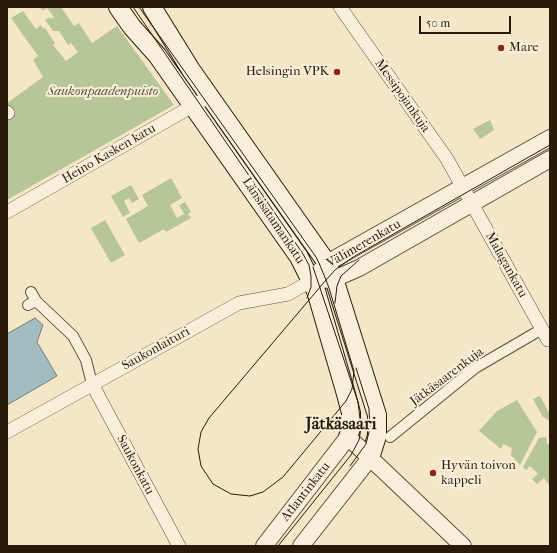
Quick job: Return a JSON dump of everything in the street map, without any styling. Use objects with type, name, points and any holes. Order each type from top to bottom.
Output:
[{"type":"main road","name":"Länsisatamankatu","points":[[118,7],[132,27],[157,55],[299,257],[311,281],[349,405],[351,423],[348,437]]},
{"type":"main road","name":"Länsisatamankatu","points":[[152,7],[210,96],[330,271],[377,415],[377,436],[370,458]]},
{"type":"street","name":"Messipojankuja","points":[[340,7],[447,159],[463,187]]},
{"type":"street","name":"Heino Kasken katu","points":[[7,212],[210,96]]},
{"type":"street","name":"Välimerenkatu","points":[[311,281],[330,271],[463,187],[550,138]]},
{"type":"street","name":"Välimerenkatu","points":[[330,271],[359,268],[550,159]]},
{"type":"street","name":"Malagankatu","points":[[463,187],[546,334]]},
{"type":"street","name":"Saukonlaituri","points":[[7,432],[239,303],[288,294],[311,281]]},
{"type":"street","points":[[32,300],[73,336],[86,360],[92,384]]},
{"type":"street","name":"Jätkäsaarenkuja","points":[[390,436],[475,368],[546,334]]},
{"type":"street","name":"Saukonkatu","points":[[92,384],[179,546]]},
{"type":"street","points":[[348,437],[463,546]]},
{"type":"street","name":"Atlantinkatu","points":[[264,546],[348,437]]},
{"type":"street","points":[[301,546],[370,458]]},
{"type":"green space","name":"Saukonpaadenpuisto","points":[[40,7],[61,7],[74,26],[79,23],[92,43],[117,26],[174,105],[7,200],[7,103],[43,77],[33,60],[38,56],[11,18],[23,11],[36,29],[41,25],[43,29],[45,28],[55,43],[53,45],[66,61],[78,52],[71,43],[68,45],[59,31],[53,31],[45,20],[50,17],[51,19],[54,17],[47,8],[42,11]]},
{"type":"green space","points":[[490,120],[494,130],[480,139],[473,129]]},
{"type":"green space","points":[[171,178],[182,198],[170,205],[177,218],[184,214],[179,205],[185,202],[191,212],[188,214],[191,218],[166,232],[164,229],[139,243],[126,219],[148,206],[142,195]]},
{"type":"green space","points":[[131,185],[139,199],[132,203],[129,198],[124,201],[130,213],[123,217],[111,196]]},
{"type":"green space","points":[[105,220],[125,255],[111,263],[91,228]]},
{"type":"green space","points":[[540,396],[548,411],[550,411],[550,421],[543,417],[533,399]]},
{"type":"green space","points":[[517,400],[537,432],[520,465],[511,455],[512,448],[503,444],[501,449],[479,431],[497,411]]},
{"type":"green space","points":[[546,437],[547,444],[550,444],[550,486],[544,478],[537,484],[532,479],[538,474],[530,466],[526,470],[523,467],[539,438]]},
{"type":"water","points":[[35,318],[43,325],[37,342],[57,376],[7,405],[7,334]]},
{"type":"tram line","points":[[133,7],[303,254],[309,265],[311,276],[311,287],[307,298]]},
{"type":"tram line","points":[[139,7],[316,257],[319,263],[326,280],[329,288],[354,371],[352,389],[346,401],[283,477],[263,492],[250,496],[231,494],[213,484],[201,466],[198,449],[201,432],[209,418],[326,280],[335,270],[353,257],[550,145]]},
{"type":"tram line","points":[[335,303],[337,286],[341,276],[359,260]]},
{"type":"tram line","points":[[278,546],[351,455],[359,440],[361,428],[358,402],[313,267]]},
{"type":"tram line","points":[[350,466],[366,444],[370,428],[369,409],[356,368]]},
{"type":"place","name":"Mare","points":[[501,48]]},
{"type":"place","name":"Helsingin VPK","points":[[337,72]]},
{"type":"place","name":"Hyvän toivon kappeli","points":[[433,473]]},
{"type":"district","name":"Jätkäsaari","points":[[341,425]]}]
